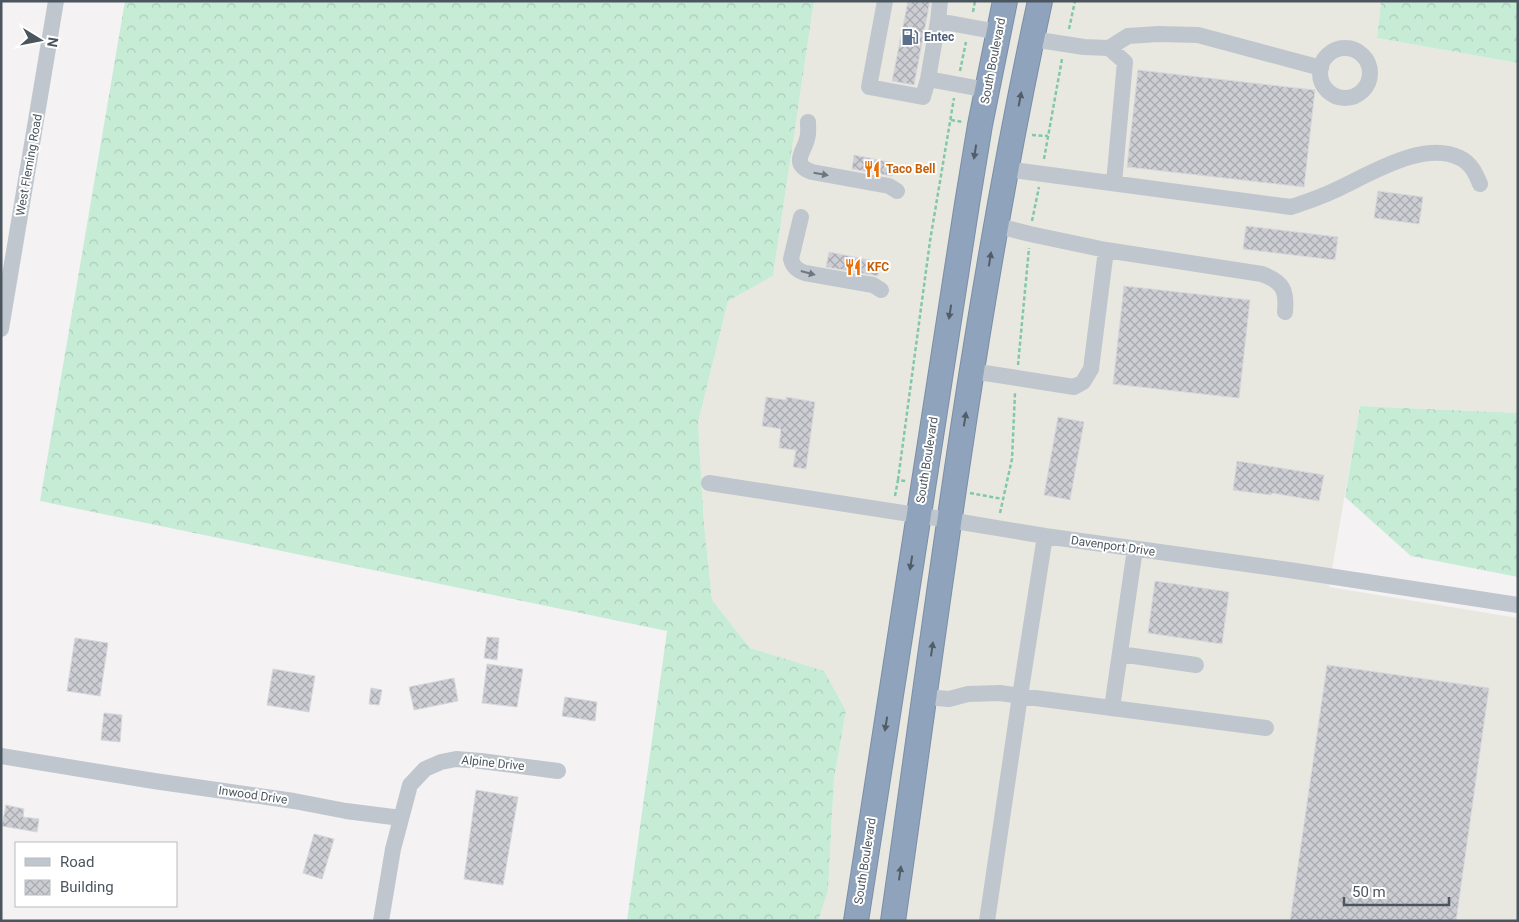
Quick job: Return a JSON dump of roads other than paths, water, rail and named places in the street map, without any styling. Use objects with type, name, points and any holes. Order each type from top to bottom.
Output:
[{"type":"highway","name":"South Boulevard","points":[[856,921],[938,389],[987,90],[1005,1]]},
{"type":"highway","points":[[1012,1],[1012,13],[1016,26],[1022,35],[1032,39]]},
{"type":"highway","points":[[893,921],[949,520],[995,225],[1040,1]]},
{"type":"highway","points":[[938,389],[935,448],[939,457],[944,460],[950,460],[960,453]]},
{"type":"street","name":"West Fleming Road","points":[[1,329],[56,1]]},
{"type":"street","points":[[885,1],[868,87],[923,97],[928,79],[940,1]]},
{"type":"street","points":[[938,21],[998,32]]},
{"type":"street","points":[[1109,48],[1128,36],[1158,34],[1198,35],[1321,68]]},
{"type":"street","points":[[1032,39],[1109,48],[1125,62],[1114,184]]},
{"type":"street","points":[[928,79],[987,90]]},
{"type":"street","points":[[808,122],[808,139],[802,148],[800,157],[801,165],[805,170],[888,186],[897,191]]},
{"type":"street","points":[[1006,169],[1291,207],[1324,195],[1361,176],[1391,164],[1425,153],[1445,153],[1461,158],[1473,169],[1480,184]]},
{"type":"street","points":[[801,218],[791,259],[797,270],[873,285],[881,290]]},
{"type":"street","points":[[995,225],[1106,250],[1269,276],[1280,285],[1286,296],[1285,312]]},
{"type":"street","points":[[972,371],[1074,387],[1084,382],[1091,369],[1106,250]]},
{"type":"street","name":"Davenport Drive","points":[[710,483],[1045,536],[1289,570],[1518,605]]},
{"type":"street","points":[[987,921],[1045,536]]},
{"type":"street","points":[[1112,708],[1135,548]]},
{"type":"street","points":[[1120,654],[1196,665]]},
{"type":"street","points":[[925,697],[948,699],[968,694],[1000,693],[1266,728]]},
{"type":"street","name":"Inwood Drive","points":[[1,756],[154,781],[294,800],[346,811],[402,818]]},
{"type":"street","name":"Alpine Drive","points":[[402,818],[410,785],[425,769],[441,762],[456,759],[481,760],[558,771]]},
{"type":"street","points":[[381,921],[393,849],[402,818]]},
{"type":"place","name":"Entec","points":[[910,37]]},
{"type":"place","name":"Taco Bell","points":[[872,169]]},
{"type":"place","name":"KFC","points":[[853,267]]}]
